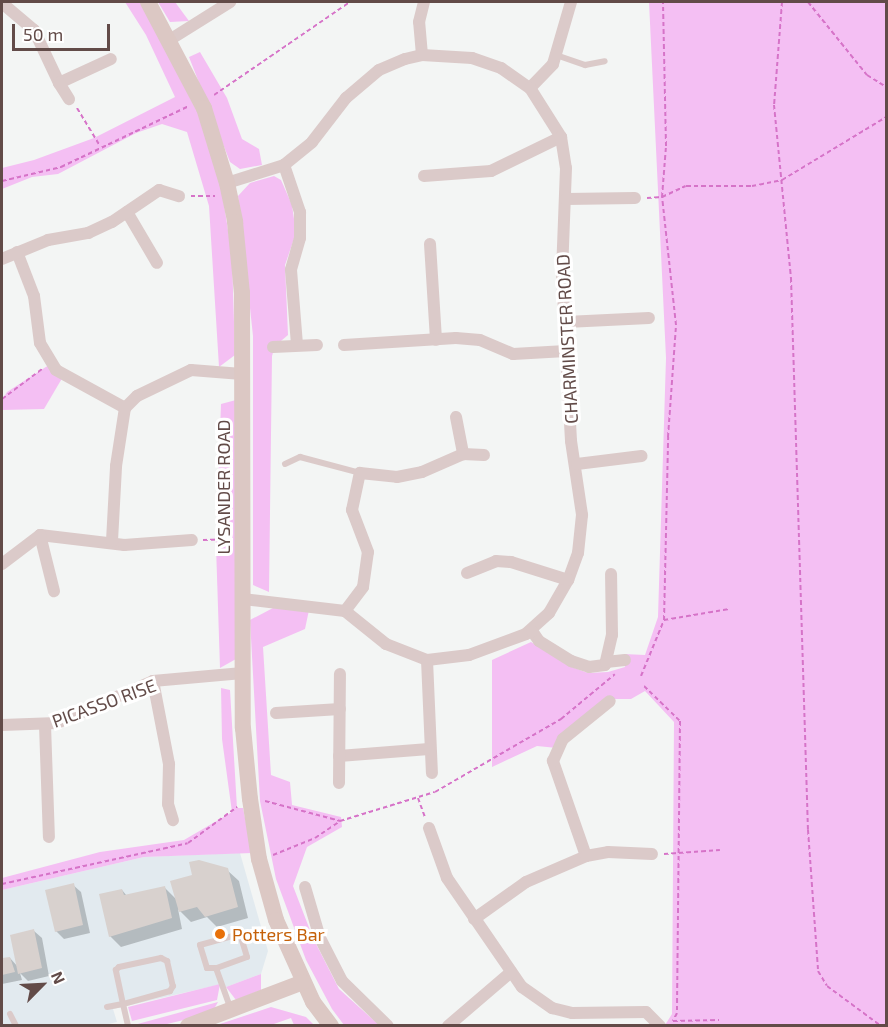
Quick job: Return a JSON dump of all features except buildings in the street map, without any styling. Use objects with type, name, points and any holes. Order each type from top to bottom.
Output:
[{"type":"street","name":"LYSANDER ROAD","points":[[148,2],[171,39],[201,101],[229,188],[242,293],[243,728],[250,799],[260,859],[276,920],[303,982],[331,1026]]},
{"type":"street","points":[[171,39],[230,2]]},
{"type":"street","points":[[422,55],[419,22],[424,2]]},
{"type":"street","points":[[530,88],[556,55],[571,2]]},
{"type":"street","points":[[2,3],[34,30],[69,99]]},
{"type":"street","name":"CHARMINSTER ROAD","points":[[229,188],[284,165],[312,142],[357,88],[379,70],[422,55],[472,58],[501,68],[530,88],[561,137],[566,168],[562,273],[566,351],[572,441],[577,464],[582,515],[578,552],[568,580],[549,613],[532,631],[469,655],[427,660],[386,644],[345,611]]},
{"type":"street","points":[[59,83],[111,59]]},
{"type":"street","points":[[424,176],[491,171],[561,137]]},
{"type":"street","points":[[284,165],[300,212],[300,238],[291,270],[297,345]]},
{"type":"street","points":[[2,259],[48,240],[88,233],[128,212],[159,190],[179,196]]},
{"type":"street","points":[[566,199],[635,198]]},
{"type":"street","points":[[128,212],[157,263]]},
{"type":"street","points":[[430,244],[436,340]]},
{"type":"street","points":[[21,251],[34,296],[40,343],[52,363],[64,375],[125,408]]},
{"type":"street","points":[[566,322],[650,318]]},
{"type":"street","points":[[344,345],[480,340],[513,354],[566,351]]},
{"type":"street","points":[[273,346],[317,345]]},
{"type":"street","points":[[111,542],[116,466],[125,408],[146,391],[191,370],[242,374]]},
{"type":"street","points":[[456,417],[463,454]]},
{"type":"street","points":[[243,599],[345,611],[363,587],[368,552],[352,510],[360,473],[398,477],[422,472],[463,454],[484,455]]},
{"type":"street","points":[[577,464],[642,456]]},
{"type":"street","points":[[39,535],[54,591]]},
{"type":"street","points":[[2,564],[39,535],[124,545],[192,540]]},
{"type":"street","points":[[467,573],[496,561],[511,562],[568,580]]},
{"type":"street","points":[[606,662],[612,635],[611,574]]},
{"type":"street","points":[[532,631],[539,641],[571,661],[598,668],[606,662],[625,660]]},
{"type":"street","points":[[427,660],[429,749],[432,773]]},
{"type":"street","name":"PICASSO RISE","points":[[2,725],[45,725],[153,681],[243,673]]},
{"type":"street","points":[[339,783],[340,674]]},
{"type":"street","points":[[153,681],[169,764],[168,804],[173,820]]},
{"type":"street","points":[[586,856],[553,761],[563,739],[610,701]]},
{"type":"street","points":[[276,713],[340,709]]},
{"type":"street","points":[[45,725],[49,837]]},
{"type":"street","points":[[339,756],[429,749]]},
{"type":"street","points":[[429,828],[447,878],[522,987],[552,1008],[572,1013],[618,1010],[646,1012],[660,1026]]},
{"type":"street","points":[[474,919],[526,882],[586,856],[608,852],[652,854]]},
{"type":"street","points":[[305,887],[320,938],[342,981],[388,1026]]},
{"type":"street","points":[[448,1026],[511,972]]},
{"type":"street","points":[[188,1026],[303,982]]},
{"type":"lane","points":[[556,55],[585,65],[605,61]]},
{"type":"lane","points":[[285,464],[300,457],[360,473]]},
{"type":"lane","points":[[240,934],[247,957],[216,968],[207,968],[200,945],[240,934]]},
{"type":"lane","points":[[107,1007],[123,1004],[170,991],[173,986],[167,961],[161,958],[116,970],[123,1004],[128,1026]]},
{"type":"lane","points":[[216,968],[231,1011]]},
{"type":"lane","points":[[10,1014],[16,1026]]},
{"type":"path","points":[[2,181],[61,168],[100,146],[201,101],[350,2]]},
{"type":"path","points":[[641,676],[664,620],[668,437],[676,325],[662,197],[666,146],[663,2]]},
{"type":"path","points":[[782,2],[774,105],[791,278],[808,818],[818,971],[826,986],[881,1026]]},
{"type":"path","points":[[808,2],[867,75],[886,87]]},
{"type":"path","points":[[69,99],[100,146]]},
{"type":"path","points":[[662,197],[686,186],[722,188],[782,180],[886,117]]},
{"type":"path","points":[[179,196],[229,188]]},
{"type":"path","points":[[2,399],[52,363]]},
{"type":"path","points":[[192,540],[228,539]]},
{"type":"path","points":[[664,620],[729,609]]},
{"type":"path","points":[[260,859],[315,838],[340,821],[418,798],[461,779],[561,719],[608,681]]},
{"type":"path","points":[[644,686],[680,721],[677,1013],[673,1021],[719,1020]]},
{"type":"path","points":[[418,798],[429,828]]},
{"type":"path","points":[[2,884],[188,843],[250,799],[340,821]]},
{"type":"path","points":[[652,854],[679,855],[720,850]]},
{"type":"shaded area","points":[[125,2],[141,2],[204,125],[221,185],[232,256],[235,355],[219,367],[209,206],[187,132],[162,124],[136,133],[58,174],[32,177],[2,189],[2,168],[34,160],[94,138],[175,97],[146,35]]},
{"type":"shaded area","points":[[158,2],[175,2],[189,21],[170,22]]},
{"type":"shaded area","points":[[649,2],[886,2],[886,1025],[665,1025],[672,1014],[674,722],[645,691],[631,699],[614,699],[557,748],[537,746],[492,767],[492,660],[531,642],[569,666],[588,673],[608,672],[625,667],[624,654],[645,655],[658,617],[666,358]]},
{"type":"shaded area","points":[[200,52],[227,98],[242,139],[259,149],[262,165],[240,169],[230,162],[189,57]]},
{"type":"shaded area","points":[[274,176],[281,180],[292,205],[296,233],[285,265],[288,335],[275,346],[272,356],[269,592],[253,585],[253,336],[238,196],[250,183]]},
{"type":"shaded area","points":[[52,363],[64,375],[44,409],[2,410],[2,400],[7,392]]},
{"type":"shaded area","points":[[236,400],[236,659],[220,668],[216,546],[221,404]]},
{"type":"shaded area","points":[[273,608],[309,610],[305,629],[263,647],[271,775],[290,782],[292,805],[341,817],[342,827],[307,847],[293,886],[313,938],[339,989],[379,1025],[344,1025],[332,1009],[306,960],[276,879],[260,801],[250,620]]},
{"type":"shaded area","points":[[221,688],[230,690],[237,808],[243,808],[252,853],[144,857],[2,890],[2,878],[100,852],[184,840],[232,812],[222,739]]},
{"type":"shaded area","points":[[240,853],[268,951],[261,974],[226,987],[222,984],[113,1009],[117,1022],[104,1025],[2,1026],[2,890],[144,857]]},
{"type":"shaded area","points":[[261,974],[261,990],[236,1000],[226,987]]},
{"type":"shaded area","points":[[220,984],[217,1000],[132,1021],[128,1007]]},
{"type":"shaded area","points":[[218,1002],[214,1009],[192,1018],[163,1025],[134,1025]]},
{"type":"shaded area","points":[[271,1007],[306,1017],[314,1025],[294,1025],[291,1018],[271,1025],[217,1025]]},
{"type":"place","name":"Potters Bar","points":[[220,934]]}]
